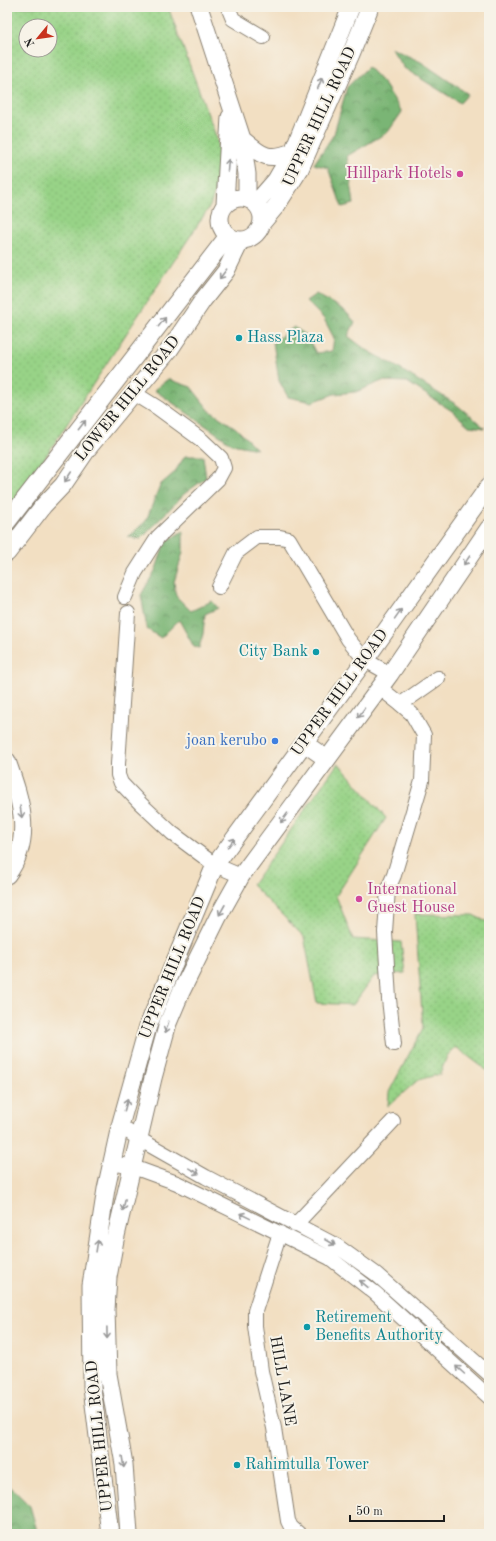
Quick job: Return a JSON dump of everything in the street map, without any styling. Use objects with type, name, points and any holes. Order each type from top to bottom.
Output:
[{"type":"street","points":[[199,7],[242,140],[252,201],[260,209],[262,223],[255,235],[248,239],[235,238],[223,231],[220,217],[225,204],[231,107]]},
{"type":"street","points":[[228,7],[234,19],[263,38]]},
{"type":"street","name":"UPPER HILL ROAD","points":[[252,201],[276,180],[292,152],[351,7]]},
{"type":"street","name":"UPPER HILL ROAD","points":[[262,223],[277,205],[300,169],[351,54],[370,7]]},
{"type":"street","points":[[242,140],[263,156],[275,158],[292,152]]},
{"type":"street","points":[[225,204],[235,198],[252,201]]},
{"type":"street","name":"LOWER HILL ROAD","points":[[7,553],[43,506],[63,485],[89,447],[170,349],[203,300],[226,270],[235,238]]},
{"type":"street","name":"LOWER HILL ROAD","points":[[7,522],[235,238]]},
{"type":"street","points":[[126,597],[135,573],[158,537],[218,478],[224,468],[221,458],[203,441],[158,408],[134,393]]},
{"type":"street","name":"UPPER HILL ROAD","points":[[110,1534],[92,1388],[91,1285],[106,1189],[120,1126],[148,1026],[215,865],[365,660],[489,486]]},
{"type":"street","name":"UPPER HILL ROAD","points":[[129,1534],[124,1464],[108,1374],[106,1310],[108,1277],[115,1240],[153,1078],[168,1023],[181,992],[218,917],[241,876],[390,674],[489,528]]},
{"type":"street","points":[[219,587],[236,552],[257,537],[280,537],[289,539],[348,639],[365,660],[390,674]]},
{"type":"street","points":[[128,613],[118,775],[121,783],[172,833],[215,865],[241,876]]},
{"type":"street","points":[[401,704],[438,678]]},
{"type":"street","points":[[380,688],[412,714],[424,735],[422,781],[394,875],[388,889],[385,932],[389,999],[394,1044]]},
{"type":"street","points":[[304,743],[328,759]]},
{"type":"street","points":[[7,762],[17,791],[22,818],[21,847],[14,866],[7,875]]},
{"type":"street","points":[[295,1225],[393,1121]]},
{"type":"street","points":[[120,1126],[139,1139],[206,1177],[295,1225],[306,1229],[338,1246],[365,1265],[489,1374]]},
{"type":"street","points":[[112,1163],[133,1167],[177,1183],[330,1258],[374,1293],[489,1397]]},
{"type":"street","name":"HILL LANE","points":[[280,1233],[255,1311],[255,1326],[261,1371],[274,1428],[281,1484],[288,1521],[291,1527],[299,1534]]},
{"type":"green space","points":[[7,7],[168,7],[217,139],[220,160],[218,183],[210,206],[27,485],[14,526],[7,533]]},
{"type":"green space","points":[[391,48],[421,62],[468,94],[460,103],[404,68]]},
{"type":"green space","points":[[368,67],[385,85],[402,112],[388,132],[347,156],[354,204],[342,207],[328,168],[314,164],[334,134],[347,87]]},
{"type":"green space","points":[[316,294],[344,310],[355,322],[348,336],[365,349],[392,364],[457,405],[485,428],[469,426],[452,411],[407,382],[382,381],[356,392],[334,394],[312,402],[288,397],[279,381],[273,342],[294,327],[306,335],[316,353],[332,351],[334,338],[324,319],[306,301]]},
{"type":"green space","points":[[168,379],[191,387],[210,411],[236,428],[257,449],[232,444],[154,390]]},
{"type":"green space","points":[[185,456],[203,456],[206,478],[184,494],[141,539],[128,537],[146,521],[160,485],[174,473]]},
{"type":"green space","points":[[183,531],[183,552],[174,582],[176,596],[191,611],[212,601],[218,608],[205,614],[203,634],[199,648],[194,647],[179,620],[161,638],[147,629],[141,595],[156,569],[165,542]]},
{"type":"green space","points":[[338,763],[386,818],[336,896],[353,939],[401,942],[405,973],[374,976],[353,1005],[317,1003],[304,937],[252,885]]},
{"type":"green space","points":[[415,914],[473,915],[485,921],[489,921],[489,1072],[456,1047],[447,1056],[440,1074],[418,1080],[388,1106],[389,1092],[423,1028]]},
{"type":"green space","points":[[7,1483],[30,1506],[38,1534],[7,1534]]},
{"type":"place","name":"Hillpark Hotels","points":[[460,174]]},
{"type":"place","name":"Hass Plaza","points":[[239,338]]},
{"type":"place","name":"City Bank","points":[[316,652]]},
{"type":"place","name":"joan kerubo","points":[[275,741]]},
{"type":"place","name":"International Guest House","points":[[359,899]]},
{"type":"place","name":"Retirement Benefits Authority","points":[[307,1327]]},
{"type":"place","name":"Rahimtulla Tower","points":[[237,1465]]}]
